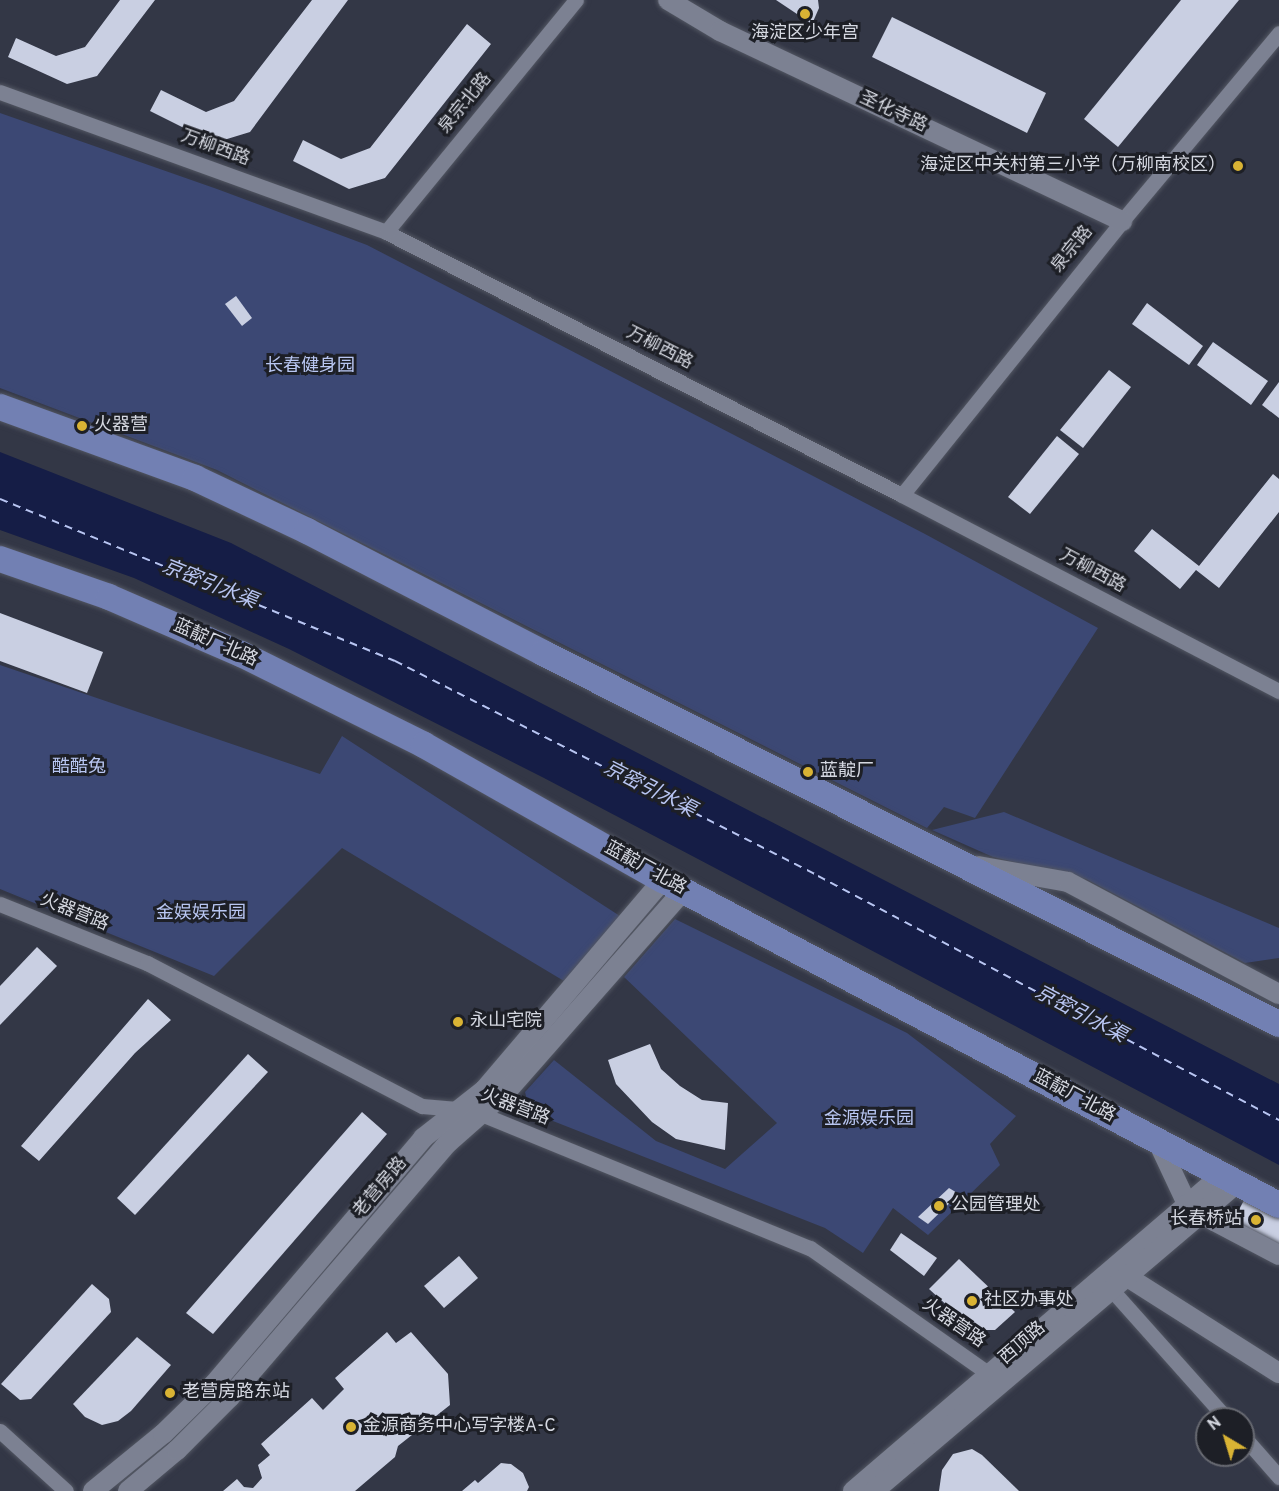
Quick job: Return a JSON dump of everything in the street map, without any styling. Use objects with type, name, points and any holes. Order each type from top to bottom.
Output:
[{"type":"highway","points":[[0,406],[195,478],[307,531],[1279,1024]]},
{"type":"highway","name":"蓝靛厂北路","points":[[0,559],[109,597],[241,654],[424,745],[673,885],[1279,1205]]},
{"type":"street","name":"泉宗北路","points":[[387,232],[576,0]]},
{"type":"street","name":"圣化寺路","points":[[668,0],[720,31],[1122,221]]},
{"type":"street","name":"泉宗路","points":[[902,495],[1122,221],[1279,33]]},
{"type":"street","name":"万柳西路","points":[[0,92],[387,232],[902,495],[1279,692]]},
{"type":"street","points":[[960,863],[1068,882],[1274,989]]},
{"type":"street","name":"老营房路","points":[[93,1491],[163,1434],[214,1384],[423,1138],[484,1090],[673,885]]},
{"type":"street","name":"老营房路","points":[[128,1491],[177,1450],[230,1397],[448,1143],[509,1089],[673,885]]},
{"type":"street","name":"火器营路","points":[[0,904],[147,963],[422,1106],[460,1109],[481,1114],[810,1248],[995,1378]]},
{"type":"street","points":[[1179,974],[1274,989]]},
{"type":"street","points":[[1158,1142],[1194,1209],[1279,1255]]},
{"type":"street","name":"西顶路","points":[[874,1491],[995,1378],[1229,1179]]},
{"type":"street","name":"西顶路","points":[[853,1491],[1119,1282],[1194,1209]]},
{"type":"street","points":[[1119,1282],[1279,1373]]},
{"type":"street","points":[[1119,1282],[1218,1407]]},
{"type":"street","points":[[0,1431],[66,1491]]},
{"type":"street","points":[[1255,1450],[1279,1477]]},
{"type":"green space","name":"长春健身园","points":[[0,113],[217,189],[367,245],[925,534],[1098,628],[975,818],[944,807],[927,828],[217,470],[0,388]]},
{"type":"green space","name":"金娱娱乐园","points":[[0,665],[320,774],[342,736],[623,918],[564,981],[342,848],[214,976],[0,889]]},
{"type":"green space","points":[[1004,812],[1279,928],[1279,958],[1245,963],[1086,879],[993,857],[932,830]]},
{"type":"green space","name":"金源娱乐园","points":[[675,919],[907,1033],[1016,1116],[990,1144],[1000,1165],[928,1235],[893,1208],[863,1253],[825,1228],[530,1112],[525,1092],[554,1060],[656,1141],[725,1169],[777,1123],[624,977]]},
{"type":"water","name":"京密引水渠","points":[[0,452],[231,543],[1279,1084],[1279,1165],[544,778],[289,649],[134,578],[0,530]]},
{"type":"building","points":[[120,0],[155,0],[97,76],[67,84],[8,57],[16,38],[56,56],[85,47]]},
{"type":"building","points":[[312,0],[348,0],[250,132],[214,143],[150,111],[161,90],[206,112],[234,101]]},
{"type":"building","name":"海淀区少年宫","points":[[776,0],[818,0],[819,8],[812,24]]},
{"type":"building","points":[[1181,0],[1239,0],[1118,147],[1084,119]]},
{"type":"building","points":[[892,17],[1046,93],[1027,133],[872,57]]},
{"type":"building","points":[[467,24],[491,44],[385,178],[349,189],[293,161],[303,140],[341,159],[370,148]]},
{"type":"building","points":[[236,296],[252,318],[242,326],[225,304]]},
{"type":"building","points":[[1147,303],[1203,346],[1189,365],[1132,324]]},
{"type":"building","points":[[1213,342],[1268,381],[1251,405],[1197,365]]},
{"type":"building","points":[[1109,370],[1131,387],[1083,448],[1060,430]]},
{"type":"building","points":[[1279,382],[1279,418],[1262,405]]},
{"type":"building","points":[[1057,436],[1079,454],[1030,514],[1008,497]]},
{"type":"building","points":[[1273,474],[1279,479],[1279,512],[1219,588],[1196,570],[1180,589],[1134,551],[1152,529],[1199,566]]},
{"type":"building","points":[[0,613],[103,652],[87,693],[0,661]]},
{"type":"building","points":[[37,947],[57,966],[0,1025],[0,986]]},
{"type":"building","points":[[148,999],[171,1020],[135,1053],[39,1161],[21,1146]]},
{"type":"building","points":[[650,1044],[661,1069],[680,1086],[702,1100],[728,1103],[725,1150],[676,1139],[652,1122],[616,1084],[608,1060]]},
{"type":"building","points":[[248,1054],[268,1072],[135,1215],[117,1198]]},
{"type":"building","points":[[362,1112],[387,1134],[213,1334],[186,1313]]},
{"type":"building","name":"公园管理处","points":[[949,1188],[959,1194],[928,1224],[918,1217]]},
{"type":"building","name":"长春桥站","points":[[1250,1189],[1279,1204],[1279,1263],[1225,1236]]},
{"type":"building","points":[[901,1233],[937,1258],[924,1276],[890,1250]]},
{"type":"building","points":[[459,1256],[478,1278],[444,1308],[424,1286]]},
{"type":"building","name":"社区办事处","points":[[959,1259],[1015,1312],[995,1330],[974,1330],[929,1289]]},
{"type":"building","points":[[92,1284],[109,1299],[111,1312],[31,1399],[20,1400],[1,1384]]},
{"type":"building","name":"金源商务中心写字楼A-C","points":[[387,1332],[396,1343],[411,1332],[448,1374],[450,1405],[398,1446],[395,1457],[355,1491],[223,1491],[237,1479],[244,1487],[253,1488],[262,1478],[258,1465],[270,1455],[261,1444],[312,1398],[323,1410],[344,1389],[335,1378]]},
{"type":"building","points":[[137,1337],[171,1365],[131,1411],[118,1421],[102,1425],[85,1417],[73,1404]]},
{"type":"building","points":[[972,1449],[982,1455],[1019,1491],[939,1491],[942,1470],[953,1454]]},
{"type":"building","points":[[501,1463],[511,1464],[523,1473],[529,1487],[527,1491],[462,1491],[475,1480],[478,1483]]},
{"type":"ferry route","points":[[0,499],[395,661],[818,876],[1279,1120]]},
{"type":"place","name":"海淀区少年宫","points":[[805,14]]},
{"type":"place","name":"海淀区中关村第三小学（万柳南校区）","points":[[1238,166]]},
{"type":"place","name":"火器营","points":[[82,426]]},
{"type":"place","name":"蓝靛厂","points":[[808,772]]},
{"type":"place","name":"永山宅院","points":[[458,1022]]},
{"type":"place","name":"公园管理处","points":[[939,1206]]},
{"type":"place","name":"长春桥站","points":[[1256,1220]]},
{"type":"place","name":"社区办事处","points":[[972,1301]]},
{"type":"place","name":"老营房路东站","points":[[170,1393]]},
{"type":"place","name":"金源商务中心写字楼A-C","points":[[351,1427]]},
{"type":"park label","name":"酷酷兔","points":[[79,768]]}]
